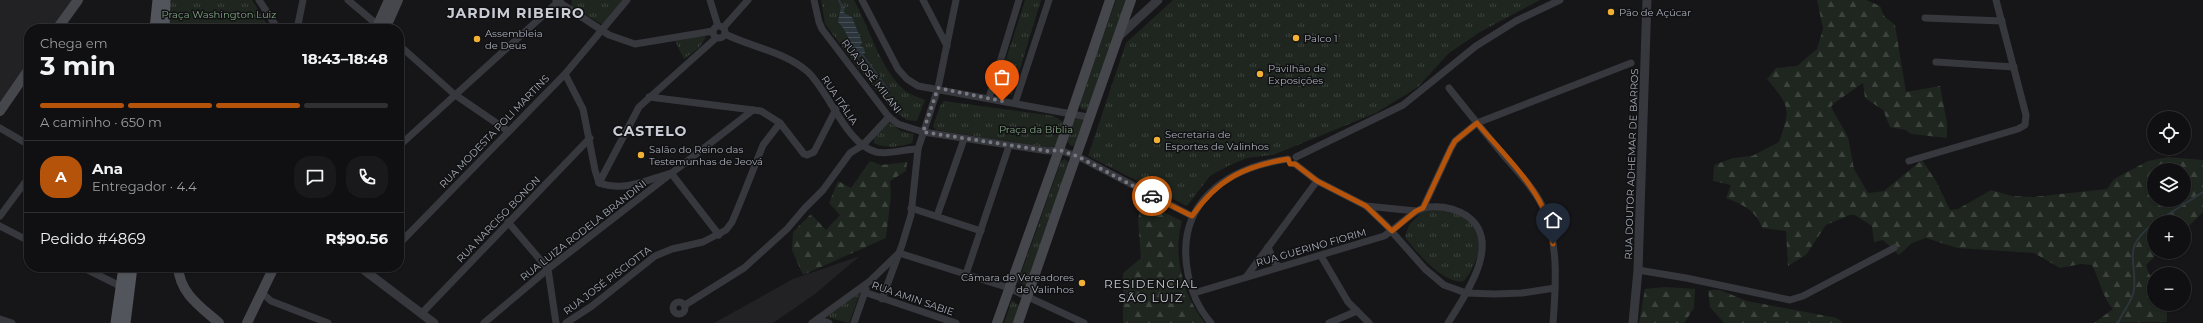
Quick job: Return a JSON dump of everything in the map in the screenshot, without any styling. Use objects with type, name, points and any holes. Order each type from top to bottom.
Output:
[{"type":"main road","points":[[61,24],[78,0]]},
{"type":"main road","points":[[156,24],[158,0]]},
{"type":"main road","points":[[164,24],[165,0]]},
{"type":"main road","points":[[381,24],[389,0]]},
{"type":"main road","points":[[383,24],[398,0]]},
{"type":"main road","points":[[997,323],[1059,150],[1110,0]]},
{"type":"main road","points":[[1018,323],[1077,156],[1088,117],[1131,0]]},
{"type":"main road","points":[[0,111],[24,76]]},
{"type":"main road","points":[[124,272],[125,323]]},
{"type":"main road","points":[[116,323],[130,272]]},
{"type":"main road","points":[[178,272],[179,278],[184,290],[197,305],[219,323]]},
{"type":"main road","points":[[247,323],[271,272]]},
{"type":"street","points":[[259,0],[275,24]]},
{"type":"street","points":[[298,24],[303,0]]},
{"type":"street","points":[[348,0],[375,24]]},
{"type":"street","name":"RUA MODESTA POLI MARTINS","points":[[404,239],[565,74],[627,0]]},
{"type":"street","points":[[710,0],[719,31]]},
{"type":"street","points":[[600,183],[631,119],[649,97],[719,31],[748,0]]},
{"type":"street","name":"RUA JOSÉ MILANI","points":[[814,0],[822,29],[889,117],[898,124],[923,132],[964,139],[1048,151],[1059,150],[1077,156],[1192,216]]},
{"type":"street","points":[[862,0],[902,74],[918,86],[938,88],[1071,112],[1088,117]]},
{"type":"street","points":[[923,0],[947,46]]},
{"type":"street","points":[[882,299],[899,253],[911,208],[918,149],[938,88],[956,0]]},
{"type":"street","points":[[989,98],[1019,0]]},
{"type":"street","points":[[1015,103],[1049,0]]},
{"type":"street","points":[[1118,37],[1158,0]]},
{"type":"street","points":[[1296,160],[1402,105],[1476,46],[1516,21],[1560,0]]},
{"type":"street","points":[[1909,161],[2018,129],[2025,125],[2026,119],[2014,67],[1996,0]]},
{"type":"street","points":[[404,141],[454,94],[558,1],[601,30],[619,40],[635,44],[719,31]]},
{"type":"street","name":"RUA DOUTOR ADHEMAR DE BARROS","points":[[1633,323],[1638,270],[1646,2]]},
{"type":"street","points":[[1925,18],[2002,21]]},
{"type":"street","name":"RUA ITÁLIA","points":[[719,31],[795,63],[807,71],[820,85],[848,131],[863,145],[876,152],[918,149]]},
{"type":"street","points":[[404,50],[454,94],[508,131]]},
{"type":"street","points":[[1936,62],[2014,67]]},
{"type":"street","name":"RUA GUERINO FIORIM","points":[[1194,293],[1384,236],[1419,209],[1455,141],[1477,123],[1631,63]]},
{"type":"street","points":[[565,74],[580,99],[600,183]]},
{"type":"street","points":[[1448,88],[1522,177],[1542,205],[1549,225],[1553,244],[1555,288],[1553,323]]},
{"type":"street","points":[[649,97],[753,110],[768,114],[780,123],[807,156],[814,152],[836,109]]},
{"type":"street","name":"RUA LUIZA RODELA BRANDINI","points":[[484,323],[548,269],[753,110]]},
{"type":"street","points":[[685,305],[744,268],[788,229],[804,208],[823,190],[850,153],[863,145],[889,117]]},
{"type":"street","name":"RUA JOSÉ PISCIOTTA","points":[[566,323],[592,306],[655,256],[672,249],[703,242],[719,235],[732,222],[763,145],[780,123]]},
{"type":"street","points":[[0,128],[24,141]]},
{"type":"street","name":"RUA NARCISO BONON","points":[[422,313],[590,138]]},
{"type":"street","points":[[937,216],[964,139]]},
{"type":"street","points":[[966,274],[1009,146]]},
{"type":"street","points":[[1211,323],[1201,309],[1194,293],[1190,282],[1185,255],[1192,216],[1213,190],[1237,173],[1272,162],[1288,159],[1291,156],[1317,181],[1366,206],[1392,231],[1409,253],[1425,269],[1444,284],[1466,292],[1506,294],[1555,288]]},
{"type":"street","points":[[600,183],[608,186],[626,187],[671,173],[719,235]]},
{"type":"street","points":[[1246,277],[1317,181]]},
{"type":"street","points":[[0,216],[24,183]]},
{"type":"street","points":[[1366,206],[1419,209],[1434,206],[1446,207],[1463,213],[1475,224],[1482,239],[1482,258],[1466,292],[1448,323]]},
{"type":"street","points":[[911,208],[981,230]]},
{"type":"street","points":[[508,222],[548,269],[556,323]]},
{"type":"street","points":[[0,226],[24,238]]},
{"type":"street","points":[[1268,247],[1274,262],[1280,267]]},
{"type":"street","points":[[1638,270],[1686,278],[1790,300],[1803,296],[1894,248]]},
{"type":"street","points":[[899,253],[1028,295],[1041,304],[1084,323]]},
{"type":"street","points":[[815,321],[870,281],[899,253]]},
{"type":"street","points":[[1321,256],[1336,284],[1357,311],[1369,323]]},
{"type":"street","points":[[92,272],[125,288]]},
{"type":"street","points":[[366,272],[434,323]]},
{"type":"street","points":[[369,275],[372,272]]},
{"type":"street","points":[[854,323],[864,292],[870,281]]},
{"type":"street","points":[[261,292],[271,301],[328,323]]},
{"type":"street","name":"RUA AMIN SABIE","points":[[864,292],[956,323]]},
{"type":"street","points":[[1328,323],[1357,311]]},
{"type":"street","points":[[0,319],[12,323]]},
{"type":"street","points":[[815,321],[829,323]]},
{"type":"shaded area","points":[[0,0],[73,0],[56,24],[24,24],[24,69],[0,103]]},
{"type":"shaded area","points":[[845,5],[844,13],[852,17],[862,42],[860,46],[864,48],[865,53],[859,57],[855,53],[842,26],[838,22],[841,7]]},
{"type":"shaded area","points":[[860,256],[815,294],[773,323],[714,323],[793,279]]},
{"type":"green space","name":"Praça Washington Luiz","points":[[169,0],[252,0],[267,24],[168,24]]},
{"type":"green space","points":[[572,0],[624,0],[603,25],[571,6]]},
{"type":"green space","points":[[821,0],[854,0],[887,69],[905,91],[925,100],[917,121],[907,120],[894,111],[858,68],[825,24]]},
{"type":"green space","points":[[1025,0],[1041,0],[1012,95],[996,91]]},
{"type":"green space","points":[[1116,0],[1127,0],[1087,110],[1081,109],[1079,104]]},
{"type":"green space","points":[[1173,0],[1540,0],[1480,32],[1449,53],[1418,87],[1376,113],[1273,155],[1247,158],[1228,166],[1210,176],[1187,206],[1088,156],[1126,43]]},
{"type":"green space","points":[[1817,0],[1866,0],[1880,6],[1884,16],[1895,25],[1906,92],[1940,86],[1947,123],[1947,138],[1911,134],[1906,130],[1890,127],[1883,110],[1865,98],[1863,83],[1833,104],[1831,107],[1848,137],[1854,169],[1868,193],[1884,191],[1922,160],[1936,181],[1950,210],[1958,209],[1991,190],[2012,196],[2033,197],[2107,189],[2114,179],[2148,161],[2168,157],[2203,160],[2203,212],[2191,224],[2191,215],[2147,215],[2147,259],[2152,259],[2146,265],[2147,311],[2167,311],[2167,322],[2094,323],[2113,309],[2106,300],[2092,265],[2081,264],[2060,268],[2034,253],[1957,248],[1926,238],[1912,243],[1899,255],[1883,240],[1874,242],[1872,226],[1855,215],[1850,215],[1826,225],[1806,255],[1788,266],[1786,231],[1762,228],[1752,212],[1726,198],[1731,185],[1713,181],[1714,165],[1733,158],[1752,156],[1779,142],[1787,115],[1786,108],[1784,102],[1767,79],[1776,68],[1797,66],[1817,49],[1823,29]]},
{"type":"green space","points":[[701,36],[706,37],[699,48],[684,59],[675,41]]},
{"type":"green space","name":"Praça da Bíblia","points":[[944,101],[1054,116],[1063,122],[1058,144],[1051,148],[936,130],[933,126],[940,106]]},
{"type":"green space","points":[[1123,117],[1144,123],[1140,136],[1119,130]]},
{"type":"green space","points":[[1083,118],[1084,122],[1074,146],[1071,146],[1067,141],[1074,120]]},
{"type":"green space","points":[[889,122],[901,131],[914,134],[912,143],[893,147],[874,143],[874,137]]},
{"type":"green space","points":[[1065,159],[1070,164],[1026,286],[1018,282],[1061,161]]},
{"type":"green space","points":[[870,161],[881,165],[907,162],[906,171],[890,181],[891,195],[886,238],[803,275],[792,250],[793,232],[811,214],[826,230],[840,215],[829,203],[838,181],[851,188]]},
{"type":"green space","points":[[1144,198],[1153,207],[1182,221],[1178,248],[1182,275],[1185,288],[1197,312],[1205,323],[1123,323],[1123,273],[1141,258],[1138,219]]},
{"type":"green space","points":[[1426,208],[1446,209],[1470,222],[1476,231],[1479,240],[1479,249],[1476,260],[1464,281],[1456,281],[1440,273],[1423,258],[1405,237],[1409,225]]},
{"type":"green space","points":[[1665,287],[1695,289],[1694,308],[1684,323],[1639,323],[1645,289]]},
{"type":"green space","points":[[862,288],[849,323],[826,317]]},
{"type":"green space","points":[[1708,290],[1720,290],[1747,301],[1837,318],[1843,323],[1724,323],[1710,307]]},
{"type":"green space","points":[[1012,300],[1020,306],[1014,323],[1004,323]]},
{"type":"waterway","points":[[839,0],[843,9]]},
{"type":"waterway","points":[[861,53],[889,91]]},
{"type":"waterway","points":[[2167,215],[2203,192]]},
{"type":"waterway","points":[[2118,323],[2130,302],[2134,290],[2134,247],[2137,240],[2147,229]]},
{"type":"way so far","points":[[1002,101],[938,88],[923,132],[1048,151],[1059,150],[1077,156],[1152,196]]},
{"type":"place","name":"Pão de Açúcar","points":[[1611,12]]},
{"type":"place","name":"Palco 1","points":[[1296,38]]},
{"type":"place","name":"Assembleia de Deus","points":[[477,39]]},
{"type":"place","name":"Pavilhão de Exposições","points":[[1260,74]]},
{"type":"place","name":"Secretaria de Esportes de Valinhos","points":[[1157,140]]},
{"type":"place","name":"Salão do Reino das Testemunhas de Jeová","points":[[641,155]]},
{"type":"place","name":"Câmara de Vereadores de Valinhos","points":[[1082,283]]},
{"type":"district","name":"JARDIM RIBEIRO","points":[[516,13]]},
{"type":"district","name":"CASTELO","points":[[650,131]]},
{"type":"district","name":"RESIDENCIAL SÃO LUIZ","points":[[1151,291]]},
{"type":"route","points":[[1152,196],[1192,216],[1213,190],[1237,173],[1252,167],[1288,159],[1290,164],[1295,164],[1317,181],[1366,206],[1392,231],[1416,211],[1423,208],[1455,141],[1477,123],[1522,177],[1542,205],[1549,225],[1553,244]]}]
